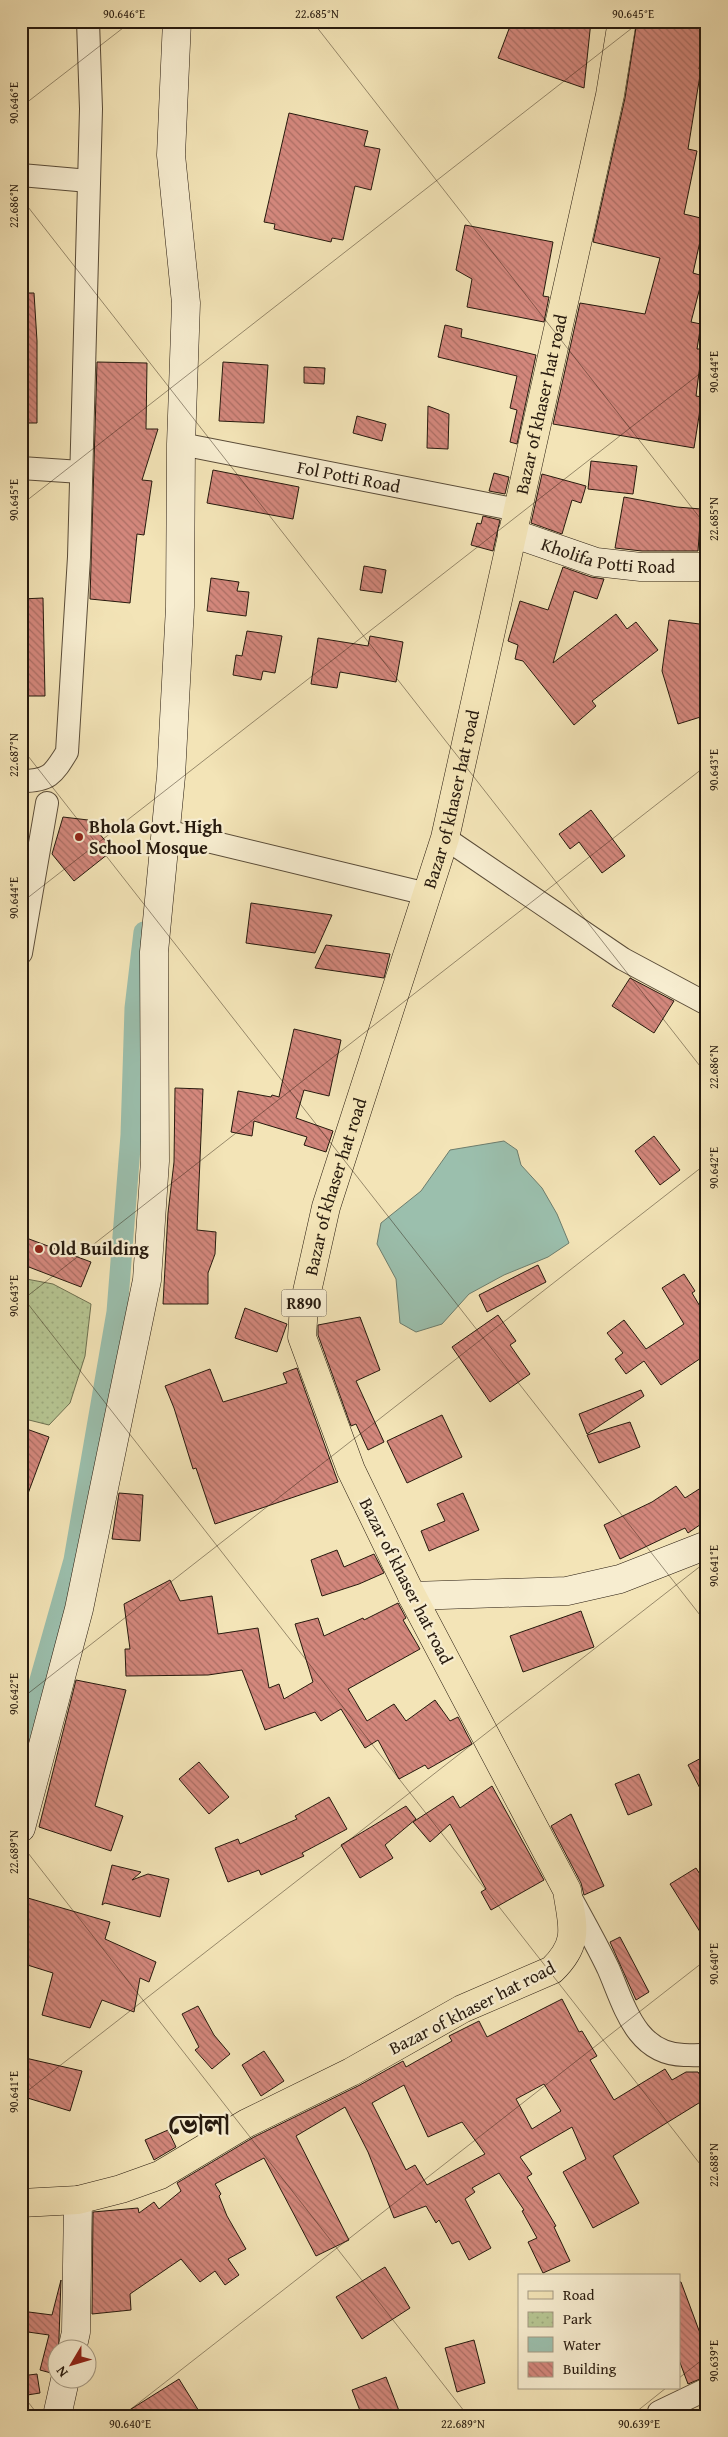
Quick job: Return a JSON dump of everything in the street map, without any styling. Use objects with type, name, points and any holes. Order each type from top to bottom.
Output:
[{"type":"main road","name":"Bazar of khaser hat road","points":[[21,2203],[78,2200],[121,2189],[160,2175],[247,2123],[351,2072],[462,2010],[552,1970],[567,1954],[573,1935],[568,1890],[412,1596],[351,1470],[302,1337],[304,1305],[326,1207],[445,838],[610,95],[622,21]]},
{"type":"street","points":[[21,781],[39,781],[54,773],[66,752],[78,557],[81,472],[91,109],[88,21]]},
{"type":"street","points":[[21,1828],[78,1608],[148,1280],[156,1161],[154,952],[171,776],[180,607],[181,444],[186,303],[170,155],[177,21]]},
{"type":"street","points":[[21,175],[89,181]]},
{"type":"street","name":"Fol Potti Road","points":[[181,444],[515,521]]},
{"type":"street","points":[[21,468],[81,472]]},
{"type":"street","name":"Kholifa Potti Road","points":[[515,521],[596,562],[641,566],[707,567]]},
{"type":"street","points":[[21,953],[47,803]]},
{"type":"street","points":[[166,832],[427,894]]},
{"type":"street","points":[[445,838],[623,959],[707,1004]]},
{"type":"street","points":[[412,1596],[567,1591],[620,1580],[707,1545]]},
{"type":"street","points":[[568,1890],[608,1968],[624,2009],[640,2036],[658,2049],[678,2055],[707,2054]]},
{"type":"street","points":[[74,2340],[76,2332],[78,2200]]},
{"type":"street","points":[[659,2416],[659,2412],[707,2389]]},
{"type":"street","points":[[57,2416],[63,2390]]},
{"type":"green space","points":[[21,1278],[53,1284],[91,1304],[85,1356],[70,1403],[49,1425],[21,1418]]},
{"type":"water","points":[[504,1141],[517,1150],[521,1165],[542,1188],[557,1214],[569,1243],[548,1257],[504,1275],[469,1294],[442,1324],[416,1332],[400,1323],[396,1279],[377,1244],[381,1223],[421,1191],[450,1150]]},
{"type":"building","points":[[512,21],[591,21],[584,88],[498,58]]},
{"type":"building","points":[[637,21],[707,21],[688,149],[697,151],[684,214],[705,219],[693,273],[703,276],[691,322],[701,324],[697,349],[702,349],[696,396],[702,397],[694,448],[553,424],[580,303],[645,314],[660,258],[593,242],[625,98]]},
{"type":"building","points":[[289,113],[368,131],[364,146],[380,149],[371,190],[355,186],[343,240],[332,238],[331,242],[274,229],[275,224],[264,222]]},
{"type":"building","points":[[465,225],[553,242],[543,296],[549,297],[544,322],[467,307],[472,279],[456,270]]},
{"type":"building","points":[[21,293],[34,293],[37,341],[37,423],[21,423]]},
{"type":"building","points":[[445,325],[462,329],[461,337],[536,355],[517,444],[510,442],[517,410],[510,408],[517,376],[438,357]]},
{"type":"building","points":[[97,362],[147,363],[146,429],[158,429],[142,480],[152,481],[144,535],[137,534],[130,603],[90,599]]},
{"type":"building","points":[[223,362],[268,365],[264,423],[219,421]]},
{"type":"building","points":[[304,367],[325,368],[324,384],[304,383]]},
{"type":"building","points":[[428,406],[449,414],[448,449],[427,448]]},
{"type":"building","points":[[357,416],[386,424],[382,441],[353,433]]},
{"type":"building","points":[[591,461],[637,466],[633,494],[588,489]]},
{"type":"building","points":[[213,470],[299,487],[293,519],[207,503]]},
{"type":"building","points":[[494,473],[509,477],[505,494],[489,491]]},
{"type":"building","points":[[542,474],[586,486],[581,503],[572,500],[562,534],[531,523]]},
{"type":"building","points":[[624,497],[677,507],[701,509],[698,551],[642,551],[615,548]]},
{"type":"building","points":[[483,516],[500,520],[493,551],[471,545],[477,523],[481,524]]},
{"type":"building","points":[[364,566],[386,570],[382,593],[360,590]]},
{"type":"building","points":[[563,567],[591,577],[604,579],[597,599],[574,591],[553,663],[616,614],[627,629],[636,622],[658,650],[592,701],[596,706],[574,725],[523,661],[515,659],[518,645],[508,641],[520,601],[548,610]]},
{"type":"building","points":[[211,578],[239,582],[237,591],[249,592],[246,616],[207,611]]},
{"type":"building","points":[[43,598],[45,696],[21,696],[21,599]]},
{"type":"building","points":[[669,620],[707,625],[707,715],[678,724],[662,671]]},
{"type":"building","points":[[247,631],[282,636],[275,673],[263,671],[261,680],[233,675],[236,655],[242,656]]},
{"type":"building","points":[[370,636],[403,642],[396,682],[340,672],[337,688],[311,684],[318,638],[368,646]]},
{"type":"building","points":[[591,810],[625,856],[602,873],[579,842],[570,849],[559,834]]},
{"type":"building","name":"Bhola Govt. High School Mosque","points":[[63,817],[88,820],[113,850],[74,881],[52,854]]},
{"type":"building","points":[[251,903],[332,915],[315,953],[246,943]]},
{"type":"building","points":[[326,945],[390,954],[384,978],[315,968]]},
{"type":"building","points":[[630,978],[674,1001],[654,1033],[612,1006]]},
{"type":"building","points":[[294,1029],[341,1040],[329,1096],[304,1090],[296,1118],[333,1131],[326,1152],[304,1145],[307,1137],[254,1121],[252,1136],[231,1132],[238,1091],[279,1097]]},
{"type":"building","points":[[175,1088],[203,1089],[197,1230],[216,1232],[215,1254],[208,1273],[208,1304],[163,1304],[168,1213],[174,1162]]},
{"type":"building","points":[[654,1136],[680,1170],[660,1185],[635,1151]]},
{"type":"building","name":"Old Building","points":[[21,1236],[91,1262],[81,1287],[21,1264]]},
{"type":"building","points":[[538,1265],[546,1282],[487,1312],[479,1295]]},
{"type":"building","points":[[684,1274],[695,1291],[692,1293],[707,1318],[707,1354],[661,1385],[644,1361],[626,1374],[615,1359],[623,1353],[607,1333],[624,1320],[646,1349],[684,1324],[662,1288]]},
{"type":"building","points":[[245,1308],[287,1324],[277,1352],[235,1338]]},
{"type":"building","points":[[498,1315],[516,1341],[510,1345],[530,1374],[490,1402],[452,1347]]},
{"type":"building","points":[[360,1317],[380,1370],[356,1381],[384,1442],[368,1450],[356,1424],[351,1426],[318,1335],[318,1325]]},
{"type":"building","points":[[297,1368],[338,1482],[215,1524],[196,1468],[193,1469],[165,1386],[210,1369],[223,1402],[287,1383],[283,1373]]},
{"type":"building","points":[[641,1390],[644,1396],[587,1434],[579,1414]]},
{"type":"building","points":[[442,1415],[462,1457],[407,1483],[387,1441]]},
{"type":"building","points":[[630,1422],[640,1447],[599,1463],[587,1435]]},
{"type":"building","points":[[21,1427],[49,1437],[23,1507],[21,1507]]},
{"type":"building","points":[[707,1484],[707,1520],[688,1533],[685,1528],[620,1559],[604,1525],[652,1502],[676,1486],[685,1498]]},
{"type":"building","points":[[119,1493],[143,1495],[140,1541],[112,1539]]},
{"type":"building","points":[[463,1493],[479,1530],[429,1551],[421,1531],[445,1521],[437,1504]]},
{"type":"building","points":[[337,1550],[344,1567],[374,1554],[384,1573],[359,1584],[322,1596],[311,1560]]},
{"type":"building","points":[[170,1580],[180,1601],[212,1596],[218,1634],[258,1628],[269,1688],[279,1684],[284,1699],[313,1682],[295,1624],[318,1618],[324,1636],[363,1618],[364,1620],[398,1603],[406,1618],[403,1620],[420,1649],[348,1689],[367,1721],[394,1704],[406,1721],[435,1700],[450,1721],[458,1717],[472,1744],[428,1769],[425,1765],[399,1779],[378,1740],[365,1748],[341,1709],[321,1721],[315,1712],[265,1730],[242,1670],[208,1675],[126,1676],[125,1649],[130,1649],[124,1604]]},
{"type":"building","points":[[581,1611],[594,1647],[523,1672],[510,1636]]},
{"type":"building","points":[[76,1680],[126,1690],[95,1806],[123,1816],[111,1851],[39,1827]]},
{"type":"building","points":[[707,1755],[707,1802],[688,1765]]},
{"type":"building","points":[[199,1762],[229,1797],[209,1814],[179,1779]]},
{"type":"building","points":[[639,1774],[652,1805],[628,1815],[615,1784]]},
{"type":"building","points":[[492,1786],[544,1880],[491,1910],[481,1892],[486,1889],[450,1824],[430,1842],[413,1822],[453,1796],[460,1808]]},
{"type":"building","points":[[329,1797],[347,1829],[302,1853],[304,1856],[261,1875],[259,1870],[228,1882],[215,1848],[238,1839],[240,1844],[297,1819],[295,1816]]},
{"type":"building","points":[[406,1806],[416,1819],[385,1845],[393,1858],[360,1878],[341,1845]]},
{"type":"building","points":[[571,1814],[604,1886],[584,1895],[581,1883],[551,1826]]},
{"type":"building","points":[[112,1865],[141,1872],[132,1880],[148,1874],[169,1879],[160,1917],[105,1903],[102,1905]]},
{"type":"building","points":[[696,1868],[707,1885],[707,1943],[670,1884]]},
{"type":"building","points":[[21,1896],[110,1922],[105,1939],[156,1962],[149,1982],[140,1978],[134,2012],[102,2000],[90,2028],[42,2015],[53,1973],[21,1963]]},
{"type":"building","points":[[620,1937],[649,1992],[636,2000],[610,1942]]},
{"type":"building","points":[[562,1999],[579,2032],[582,2031],[597,2056],[590,2060],[614,2100],[665,2069],[672,2080],[686,2072],[698,2072],[707,2086],[707,2098],[613,2156],[639,2203],[593,2228],[563,2172],[586,2159],[572,2127],[520,2157],[532,2174],[527,2177],[556,2226],[554,2227],[570,2261],[543,2273],[528,2242],[537,2238],[522,2211],[524,2210],[499,2173],[472,2188],[475,2192],[465,2199],[491,2248],[469,2260],[459,2241],[452,2244],[439,2220],[436,2223],[426,2206],[394,2218],[368,2152],[345,2107],[296,2136],[349,2240],[316,2256],[264,2158],[215,2184],[221,2194],[219,2196],[227,2216],[246,2249],[228,2259],[239,2275],[225,2285],[215,2271],[200,2282],[181,2259],[130,2294],[131,2310],[92,2314],[93,2212],[138,2208],[139,2213],[154,2202],[159,2209],[181,2191],[177,2183],[254,2137],[358,2086],[403,2061],[406,2067],[452,2041],[449,2036],[479,2021],[487,2037]],"holes":[[[544,2084],[561,2111],[532,2129],[516,2099]],[[404,2085],[428,2137],[462,2122],[485,2154],[427,2185],[415,2165],[406,2170],[372,2103]]]},
{"type":"building","points":[[198,2006],[214,2035],[230,2054],[212,2069],[195,2050],[199,2047],[182,2014]]},
{"type":"building","points":[[264,2051],[284,2081],[261,2096],[242,2065]]},
{"type":"building","points":[[21,2057],[82,2071],[70,2111],[21,2096]]},
{"type":"building","points":[[168,2130],[176,2147],[154,2160],[145,2140]]},
{"type":"building","points":[[385,2267],[410,2308],[362,2339],[336,2297]]},
{"type":"building","points":[[61,2280],[59,2340],[48,2340],[48,2372],[40,2370],[49,2335],[21,2331],[21,2311],[52,2315]]},
{"type":"building","points":[[680,2282],[707,2352],[707,2376],[688,2384],[680,2363]]},
{"type":"building","points":[[474,2340],[485,2383],[457,2392],[445,2348]]},
{"type":"building","points":[[37,2374],[40,2393],[21,2396],[21,2376]]},
{"type":"building","points":[[386,2377],[401,2416],[362,2416],[352,2390]]},
{"type":"building","points":[[179,2379],[202,2416],[120,2416]]},
{"type":"waterway","points":[[21,1747],[74,1560],[117,1312],[131,1135],[135,1008],[144,932]]},
{"type":"place","name":"Bhola Govt. High School Mosque","points":[[79,837]]},
{"type":"place","name":"Old Building","points":[[39,1249]]},
{"type":"district","name":"ভোলা","points":[[199,2124]]}]
